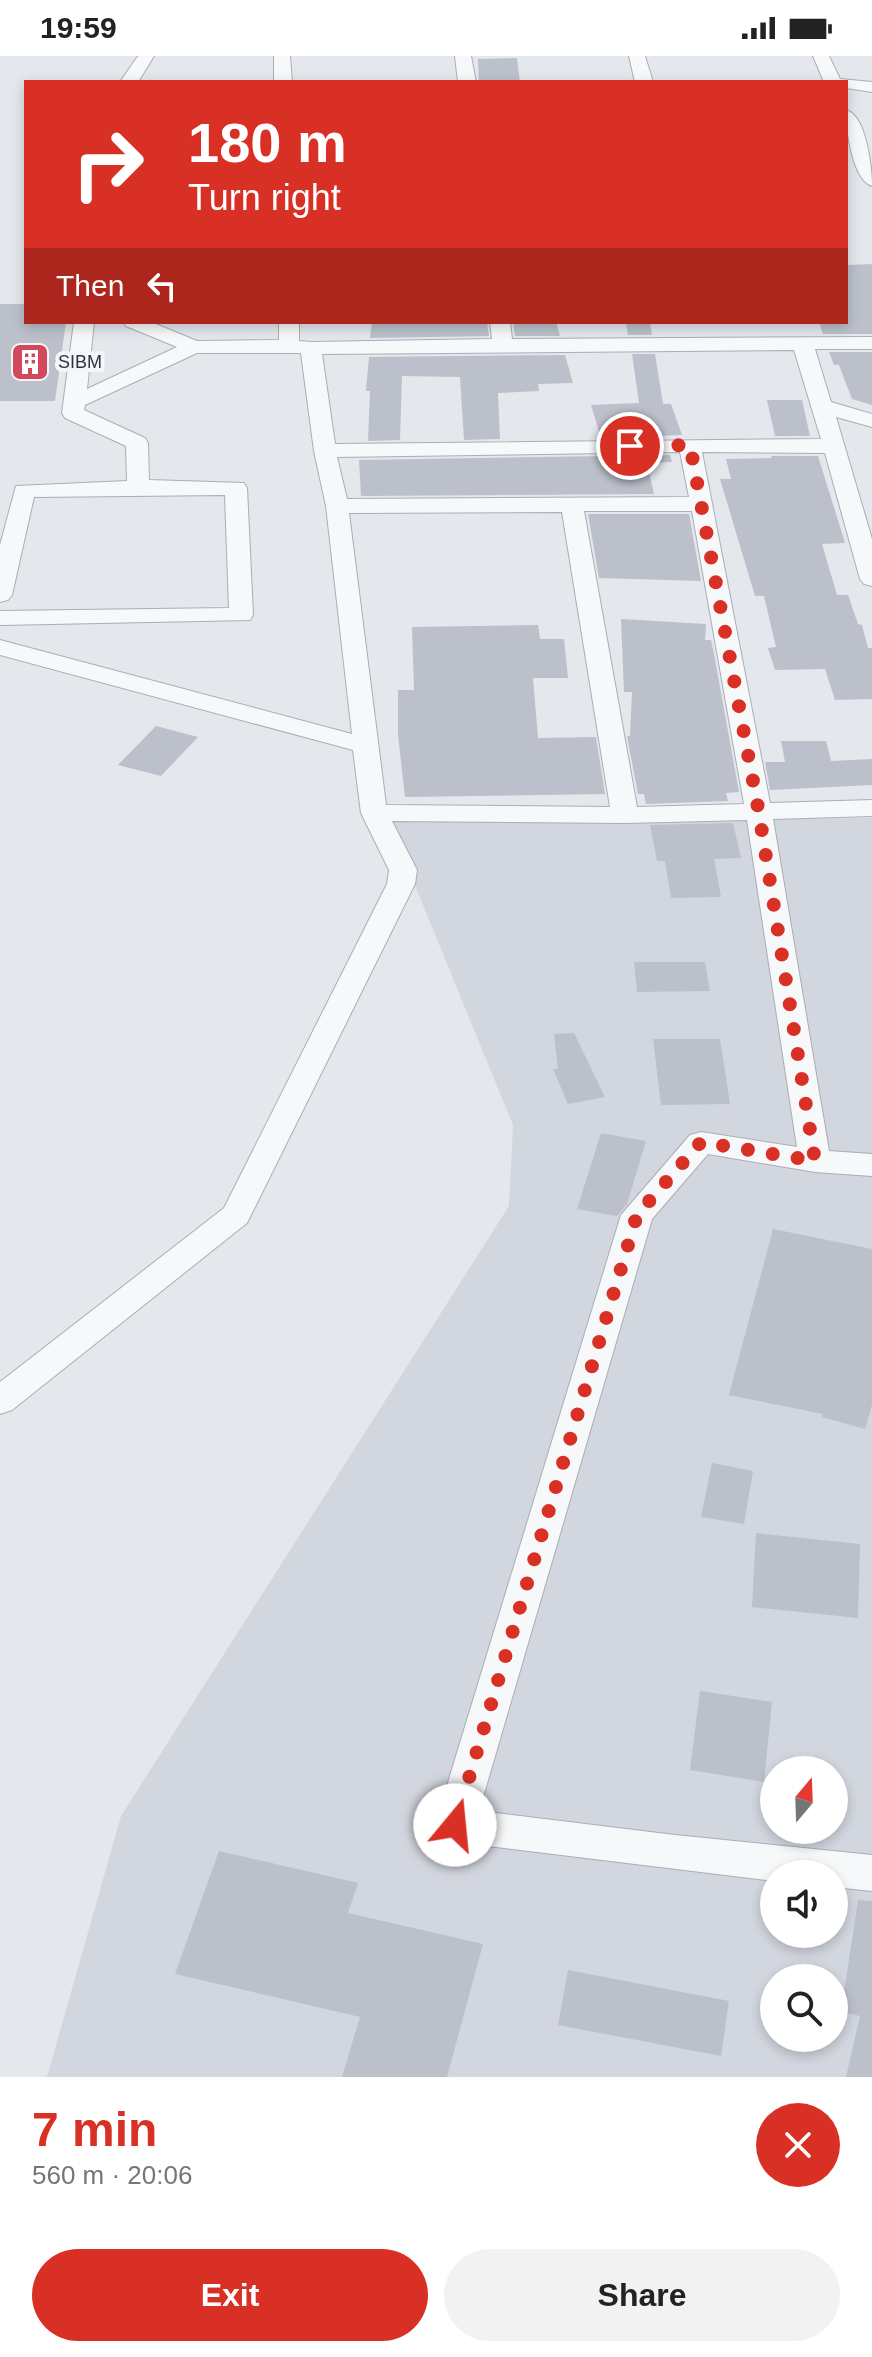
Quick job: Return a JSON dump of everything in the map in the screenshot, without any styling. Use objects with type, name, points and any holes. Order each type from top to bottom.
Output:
[{"type":"street","points":[[130,80],[146,56]]},
{"type":"street","points":[[282,56],[283,80]]},
{"type":"street","points":[[463,56],[467,80]]},
{"type":"street","points":[[637,56],[643,80]]},
{"type":"street","points":[[821,56],[833,80]]},
{"type":"street","points":[[848,83],[872,87]]},
{"type":"street","points":[[851,141],[872,180]]},
{"type":"street","points":[[84,324],[77,401],[73,413],[137,443],[138,487]]},
{"type":"street","points":[[138,324],[194,347],[872,343]]},
{"type":"street","points":[[0,1401],[236,1215],[401,884],[403,870],[374,813],[337,506],[300,347],[290,324]]},
{"type":"street","points":[[500,324],[503,345]]},
{"type":"street","points":[[703,324],[708,344]]},
{"type":"street","points":[[803,344],[872,578]]},
{"type":"street","points":[[77,401],[194,347]]},
{"type":"street","points":[[822,406],[872,421]]},
{"type":"street","points":[[325,451],[690,445],[834,446]]},
{"type":"street","points":[[690,445],[759,813],[815,1161]]},
{"type":"street","points":[[846,482],[872,491]]},
{"type":"street","points":[[0,595],[24,491],[236,488],[241,615],[0,618]]},
{"type":"street","points":[[337,506],[702,504]]},
{"type":"street","points":[[572,505],[625,815]]},
{"type":"street","points":[[0,647],[365,745]]},
{"type":"street","points":[[374,813],[625,815],[872,808]]},
{"type":"street","points":[[872,1165],[815,1161],[701,1142],[637,1215],[455,1825],[675,1853],[872,1873]]},
{"type":"shaded area","points":[[872,818],[872,2077],[47,2077],[121,1816],[509,1206],[513,1125],[389,822]]},
{"type":"building","points":[[517,58],[520,80],[479,80],[478,59]]},
{"type":"building","points":[[872,264],[872,334],[823,334],[820,324],[848,324],[848,265]]},
{"type":"building","name":"SIBM","points":[[0,304],[24,304],[24,324],[66,324],[55,401],[0,401]]},
{"type":"building","points":[[372,324],[487,324],[489,336],[370,338]]},
{"type":"building","points":[[513,324],[557,324],[560,336],[515,336]]},
{"type":"building","points":[[626,324],[650,324],[652,335],[628,335]]},
{"type":"building","points":[[829,352],[872,352],[872,405],[852,399],[839,365],[834,365]]},
{"type":"building","points":[[632,354],[655,354],[663,404],[671,404],[682,435],[601,438],[591,405],[639,403]]},
{"type":"building","points":[[565,355],[573,383],[538,384],[539,391],[498,393],[500,439],[464,440],[460,377],[402,376],[400,440],[368,441],[370,391],[366,391],[369,357]]},
{"type":"building","points":[[767,400],[802,400],[810,436],[775,436]]},
{"type":"building","points":[[670,455],[672,462],[647,463],[654,494],[361,496],[359,460]]},
{"type":"building","points":[[818,456],[845,543],[822,544],[837,595],[848,595],[858,624],[862,625],[868,648],[872,648],[872,699],[835,700],[825,669],[775,670],[768,648],[776,647],[764,596],[755,596],[720,479],[731,479],[726,459]]},
{"type":"building","points":[[588,514],[689,514],[701,581],[599,578]]},
{"type":"building","points":[[621,619],[706,624],[705,640],[711,640],[739,792],[726,793],[728,801],[646,804],[644,794],[638,794],[627,736],[630,736],[632,692],[624,692]]},
{"type":"building","points":[[538,625],[540,639],[564,639],[568,678],[533,678],[538,738],[596,737],[605,794],[405,797],[398,735],[398,690],[414,690],[412,627]]},
{"type":"building","points":[[156,726],[198,737],[161,776],[118,765]]},
{"type":"building","points":[[781,741],[826,741],[831,761],[872,759],[872,785],[770,790],[765,762],[785,762]]},
{"type":"building","points":[[733,823],[741,858],[714,859],[721,897],[671,898],[665,861],[657,861],[650,825]]},
{"type":"building","points":[[634,962],[705,962],[710,991],[637,992]]},
{"type":"building","points":[[574,1033],[605,1097],[568,1104],[553,1069],[558,1069],[554,1034]]},
{"type":"building","points":[[653,1039],[720,1039],[730,1104],[661,1105]]},
{"type":"building","points":[[601,1133],[646,1141],[627,1204],[617,1216],[577,1209]]},
{"type":"building","points":[[773,1229],[872,1249],[872,1405],[865,1429],[822,1417],[823,1414],[729,1395]]},
{"type":"building","points":[[712,1463],[753,1471],[744,1524],[701,1517]]},
{"type":"building","points":[[756,1533],[860,1544],[858,1618],[752,1607]]},
{"type":"building","points":[[700,1691],[772,1702],[767,1756],[760,1756],[760,1781],[690,1770]]},
{"type":"building","points":[[219,1851],[358,1883],[348,1913],[483,1944],[447,2077],[342,2077],[360,2017],[175,1974]]},
{"type":"building","points":[[858,1900],[872,1901],[872,2077],[846,2077],[860,2016],[848,2013],[848,1966]]},
{"type":"building","points":[[568,1970],[729,2001],[721,2056],[558,2025]]},
{"type":"place","name":"SIBM","points":[[30,362]]},
{"type":"route","points":[[455,1825],[637,1215],[701,1142],[815,1161],[759,813],[690,445],[630,446]]}]
